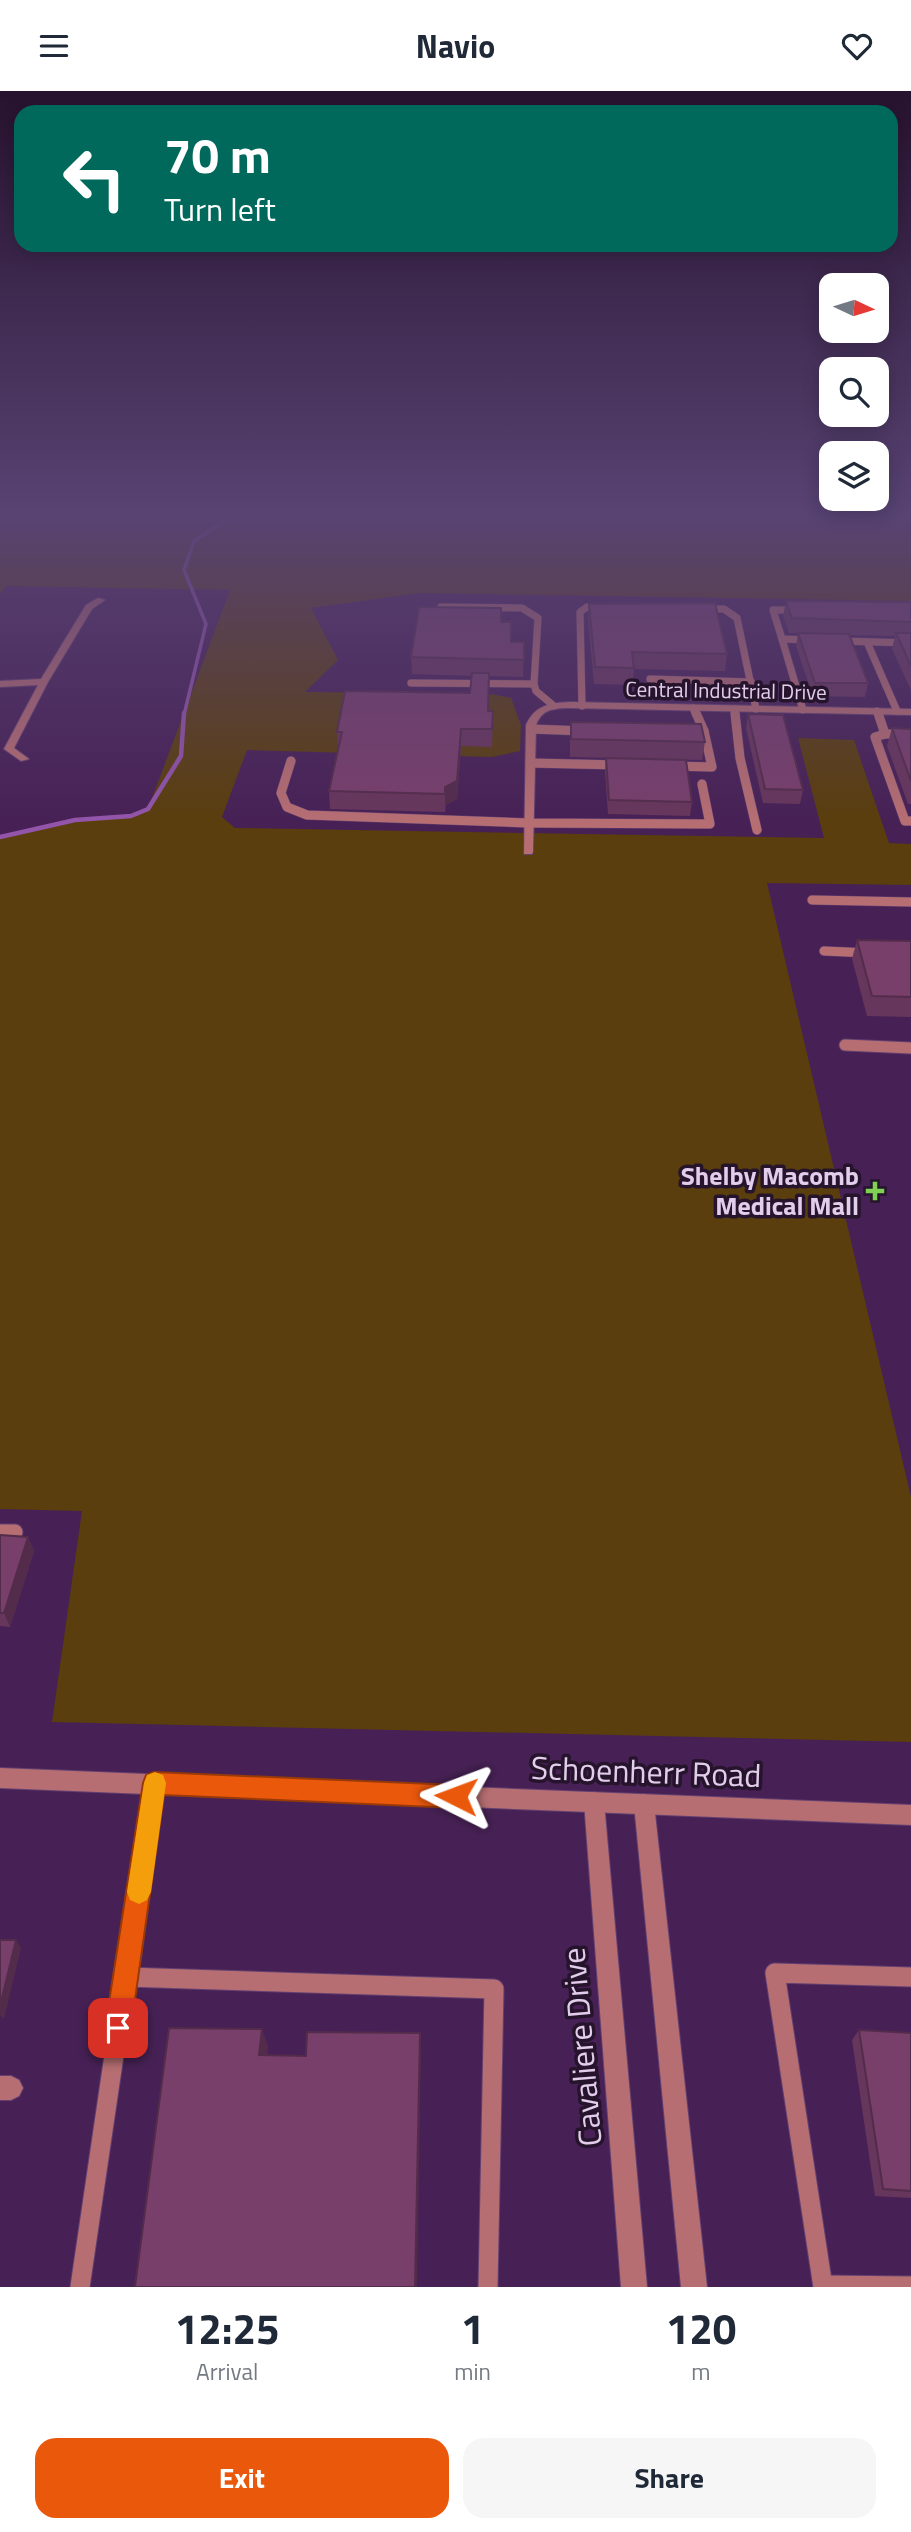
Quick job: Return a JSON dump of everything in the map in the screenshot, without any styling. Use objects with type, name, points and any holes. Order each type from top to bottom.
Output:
[{"type":"street","points":[[24,759],[9,748],[83,617]]},
{"type":"street","points":[[0,684],[44,682]]},
{"type":"street","name":"Central Industrial Drive","points":[[531,729],[534,716],[540,709],[554,706],[911,712]]},
{"type":"street","points":[[528,852],[531,729]]},
{"type":"street","name":"Schoenherr Road","points":[[0,1779],[911,1815]]},
{"type":"street","name":"Cavaliere Drive","points":[[594,1802],[634,2287]]},
{"type":"street","points":[[645,1804],[694,2287]]},
{"type":"lane","points":[[537,617],[534,684],[536,691],[554,706]]},
{"type":"lane","points":[[580,617],[582,706]]},
{"type":"lane","points":[[736,617],[756,709]]},
{"type":"lane","points":[[776,617],[803,710]]},
{"type":"lane","points":[[782,639],[818,641]]},
{"type":"lane","points":[[830,641],[911,643]]},
{"type":"lane","points":[[867,642],[897,711]]},
{"type":"lane","points":[[650,679],[751,681]]},
{"type":"lane","points":[[411,683],[534,684]]},
{"type":"lane","points":[[660,766],[712,767],[704,731],[693,708]]},
{"type":"lane","points":[[735,709],[740,758],[758,830]]},
{"type":"lane","points":[[877,711],[885,734]]},
{"type":"lane","points":[[531,729],[598,731]]},
{"type":"lane","points":[[691,733],[704,731]]},
{"type":"lane","points":[[911,734],[885,734],[875,737],[905,821],[911,821]]},
{"type":"lane","points":[[291,761],[281,793],[287,807],[307,815],[528,823],[710,824],[702,784]]},
{"type":"lane","points":[[530,762],[634,765]]},
{"type":"lane","points":[[812,900],[911,902]]},
{"type":"lane","points":[[824,951],[879,953]]},
{"type":"lane","points":[[845,1045],[911,1048]]},
{"type":"lane","points":[[80,2287],[154,1783]]},
{"type":"lane","points":[[911,1977],[775,1973],[823,2286],[911,2286]]},
{"type":"lane","points":[[126,1977],[494,1989],[488,2287]]},
{"type":"shaded area","points":[[220,617],[316,617],[338,660],[305,692],[491,694],[511,698],[521,725],[520,751],[492,757],[247,750],[222,817],[235,828],[824,838],[798,738],[854,740],[889,843],[911,844],[911,885],[767,883],[911,1497],[911,1742],[52,1722],[82,1511],[0,1509],[0,837],[75,820],[131,816],[148,809]]},
{"type":"building","points":[[417,617],[501,617],[501,622],[511,622],[511,642],[524,642],[524,660],[411,657]]},
{"type":"building","points":[[590,617],[718,617],[727,654],[632,652],[634,668],[595,667]]},
{"type":"building","points":[[911,617],[911,622],[792,618]]},
{"type":"building","points":[[798,633],[849,634],[868,683],[815,683]]},
{"type":"building","points":[[896,633],[911,633],[911,666]]},
{"type":"building","points":[[472,673],[489,673],[488,711],[493,711],[492,729],[461,729],[457,781],[445,787],[445,794],[329,791],[342,732],[337,732],[345,691],[470,693]]},
{"type":"building","points":[[748,714],[783,715],[803,790],[765,789]]},
{"type":"building","points":[[571,722],[701,724],[705,742],[571,739]]},
{"type":"building","points":[[892,728],[911,729],[911,781]]},
{"type":"building","points":[[606,758],[686,760],[692,802],[609,800]]},
{"type":"building","points":[[857,940],[911,941],[911,997],[872,996]]},
{"type":"building","points":[[0,1535],[28,1537],[4,1613],[0,1613]]},
{"type":"building","points":[[0,1940],[16,1940],[0,2006]]},
{"type":"building","points":[[169,2028],[262,2029],[259,2055],[306,2056],[307,2032],[420,2033],[415,2287],[135,2287]]},
{"type":"building","points":[[859,2030],[911,2033],[911,2191],[883,2189]]},
{"type":"waterway","points":[[184,715],[206,624],[203,617]]},
{"type":"waterway","points":[[0,837],[75,820],[131,816],[148,809],[181,756],[184,713]]},
{"type":"slow traffic","points":[[139,1892],[155,1783]]},
{"type":"place","name":"Shelby Macomb Medical Mall","points":[[875,1191]]},
{"type":"route","points":[[118,2028],[154,1783],[456,1796]]}]
